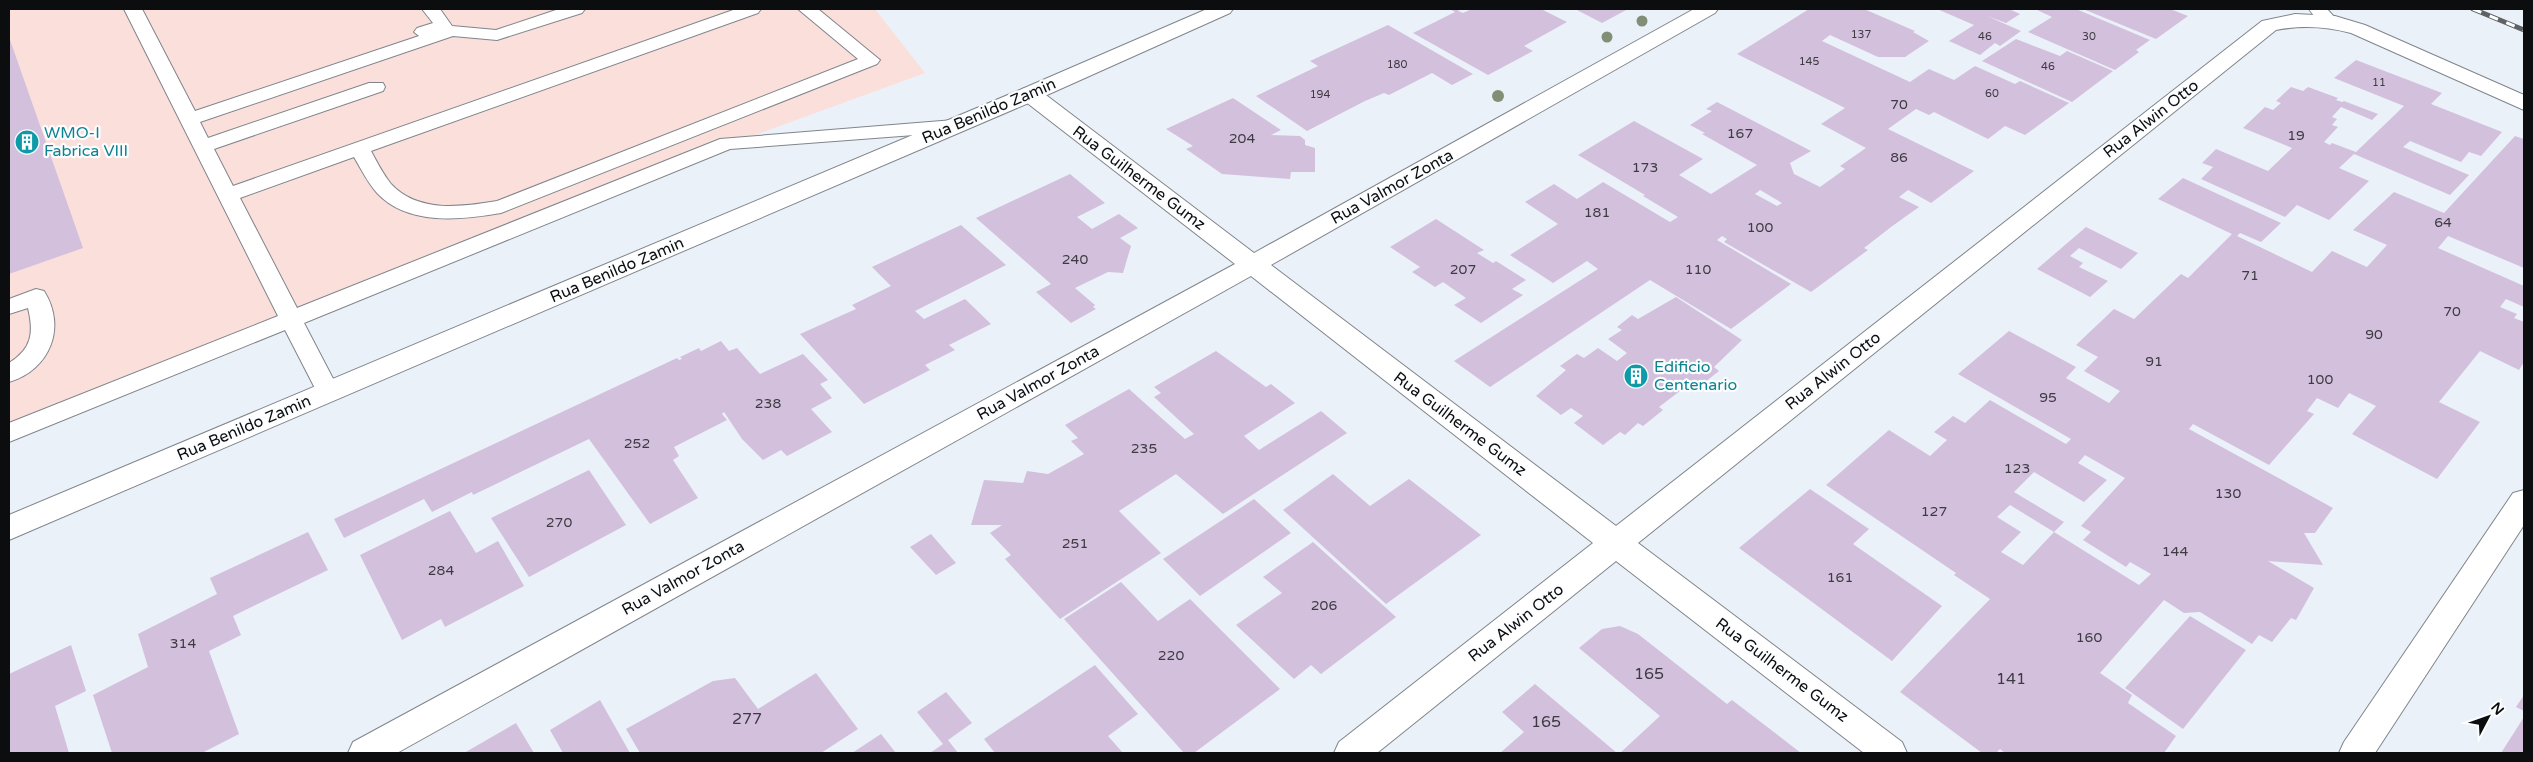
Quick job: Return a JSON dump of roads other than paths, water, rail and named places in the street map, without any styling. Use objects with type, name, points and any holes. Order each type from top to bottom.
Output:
[{"type":"street","name":"Rua Benildo Zamin","points":[[9,528],[1030,94],[1223,9]]},
{"type":"street","name":"Rua Valmor Zonta","points":[[365,753],[1252,265],[1708,9]]},
{"type":"street","name":"Rua Alwin Otto","points":[[1351,753],[2269,25],[2323,14],[2524,103]]},
{"type":"street","name":"Rua Guilherme Gumz","points":[[1030,94],[1890,753]]},
{"type":"street","points":[[2356,753],[2524,501]]},
{"type":"lane","points":[[133,9],[328,392]]},
{"type":"lane","points":[[188,115],[444,25],[433,9]]},
{"type":"lane","points":[[188,115],[452,31],[497,35],[576,9]]},
{"type":"lane","points":[[228,195],[752,9]]},
{"type":"lane","points":[[359,148],[385,188],[406,205],[454,213],[501,207],[871,60],[807,9]]},
{"type":"lane","points":[[203,146],[376,87]]},
{"type":"lane","points":[[9,433],[727,144],[954,126]]},
{"type":"lane","points":[[9,306],[36,296],[45,331],[38,350],[32,358],[9,374]]},
{"type":"railway","points":[[2473,9],[2524,30]]},
{"type":"place","name":"WMO-I Fabrica VIII","points":[[27,142]]},
{"type":"place","name":"Edificio Centenario","points":[[1636,376]]}]
